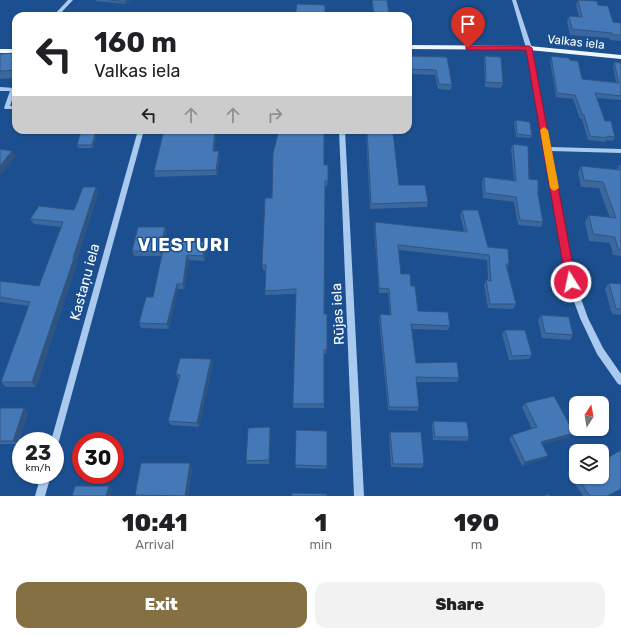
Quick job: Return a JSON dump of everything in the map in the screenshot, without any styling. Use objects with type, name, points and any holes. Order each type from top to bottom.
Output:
[{"type":"main road","name":"Valkas iela","points":[[412,47],[529,48],[621,58]]},
{"type":"main road","points":[[0,51],[12,51]]},
{"type":"street","points":[[59,12],[71,0]]},
{"type":"street","points":[[514,0],[529,48],[571,282],[584,318],[600,351],[621,380]]},
{"type":"street","points":[[0,90],[12,89]]},
{"type":"street","points":[[12,92],[7,108],[12,107]]},
{"type":"street","name":"Kastaņu iela","points":[[57,432],[140,134]]},
{"type":"street","name":"Rūjas iela","points":[[342,134],[359,496]]},
{"type":"street","points":[[547,149],[621,151]]},
{"type":"street","points":[[40,496],[43,484]]},
{"type":"building","points":[[111,0],[127,0],[125,2]]},
{"type":"building","points":[[372,0],[387,0],[389,12],[374,12]]},
{"type":"building","points":[[578,0],[597,1],[598,5],[608,6],[613,22],[621,23],[621,35],[572,29],[569,16],[582,17]]},
{"type":"building","points":[[297,4],[325,5],[325,12],[296,12]]},
{"type":"building","points":[[12,53],[12,70],[0,71],[0,54]]},
{"type":"building","points":[[412,56],[447,57],[452,85],[439,84],[436,70],[412,69]]},
{"type":"building","points":[[485,56],[501,57],[503,83],[486,82]]},
{"type":"building","points":[[551,56],[569,58],[570,60],[578,61],[582,79],[619,83],[614,62],[621,63],[621,96],[595,93],[605,121],[611,121],[615,137],[607,136],[607,138],[590,136],[584,115],[582,114],[575,95],[557,93]]},
{"type":"building","points":[[516,120],[530,122],[532,136],[517,134]]},
{"type":"building","points":[[80,134],[95,134],[92,145],[77,145]]},
{"type":"building","points":[[163,134],[215,134],[213,151],[219,151],[216,170],[154,171]]},
{"type":"building","points":[[278,134],[324,134],[324,165],[328,165],[328,181],[325,181],[324,314],[327,314],[327,350],[324,350],[324,404],[293,404],[296,289],[265,291],[266,265],[262,265],[265,198],[272,198],[273,153]]},
{"type":"building","points":[[367,134],[393,134],[399,185],[425,185],[428,202],[371,204]]},
{"type":"building","points":[[513,144],[528,146],[529,179],[538,180],[538,194],[543,222],[520,220],[516,197],[485,193],[484,177],[516,181]]},
{"type":"building","points":[[0,149],[12,151],[0,166]]},
{"type":"building","points":[[619,165],[621,165],[621,250],[618,249],[615,237],[593,234],[589,215],[616,218],[603,182],[584,180],[581,166],[620,170]]},
{"type":"building","points":[[83,187],[96,187],[74,258],[32,382],[1,382],[30,302],[0,297],[0,281],[39,286],[63,222],[30,219],[39,206],[74,210]]},
{"type":"building","points":[[462,210],[478,210],[488,247],[508,249],[509,264],[506,264],[516,304],[490,304],[486,280],[491,281],[489,255],[398,245],[401,274],[410,274],[411,286],[415,286],[418,311],[448,312],[450,326],[411,324],[416,363],[457,362],[459,378],[416,377],[419,407],[389,407],[380,314],[391,315],[389,289],[379,288],[375,222],[467,232]]},
{"type":"building","points":[[138,227],[165,227],[160,251],[132,251]]},
{"type":"building","points":[[165,240],[206,242],[203,256],[187,255],[183,284],[177,284],[167,324],[139,323],[146,297],[153,297]]},
{"type":"building","points":[[609,283],[621,284],[621,309],[616,309]]},
{"type":"building","points":[[541,315],[569,317],[573,335],[545,333]]},
{"type":"building","points":[[505,330],[525,330],[532,355],[512,356]]},
{"type":"building","points":[[180,358],[211,359],[197,423],[168,421],[180,375],[176,374]]},
{"type":"building","points":[[554,396],[569,424],[569,434],[541,442],[548,456],[525,462],[512,435],[537,427],[525,403]]},
{"type":"building","points":[[0,408],[24,408],[16,432],[12,432],[12,441],[0,441]]},
{"type":"building","points":[[433,421],[467,422],[469,437],[435,437]]},
{"type":"building","points":[[270,427],[269,460],[246,461],[248,428]]},
{"type":"building","points":[[296,430],[327,431],[327,466],[295,465]]},
{"type":"building","points":[[390,432],[421,432],[424,464],[393,464]]},
{"type":"building","points":[[621,450],[621,489],[607,496],[590,496],[582,484],[609,484],[609,457]]},
{"type":"building","points":[[141,463],[190,463],[185,496],[135,495]]},
{"type":"building","points":[[75,486],[109,486],[106,496],[72,496]]},
{"type":"building","points":[[292,493],[327,494],[327,496],[292,496]]},
{"type":"slow traffic","points":[[544,130],[554,188]]},
{"type":"district","name":"VIESTURI","points":[[184,245]]},
{"type":"route","points":[[468,48],[529,48],[571,282]]}]
